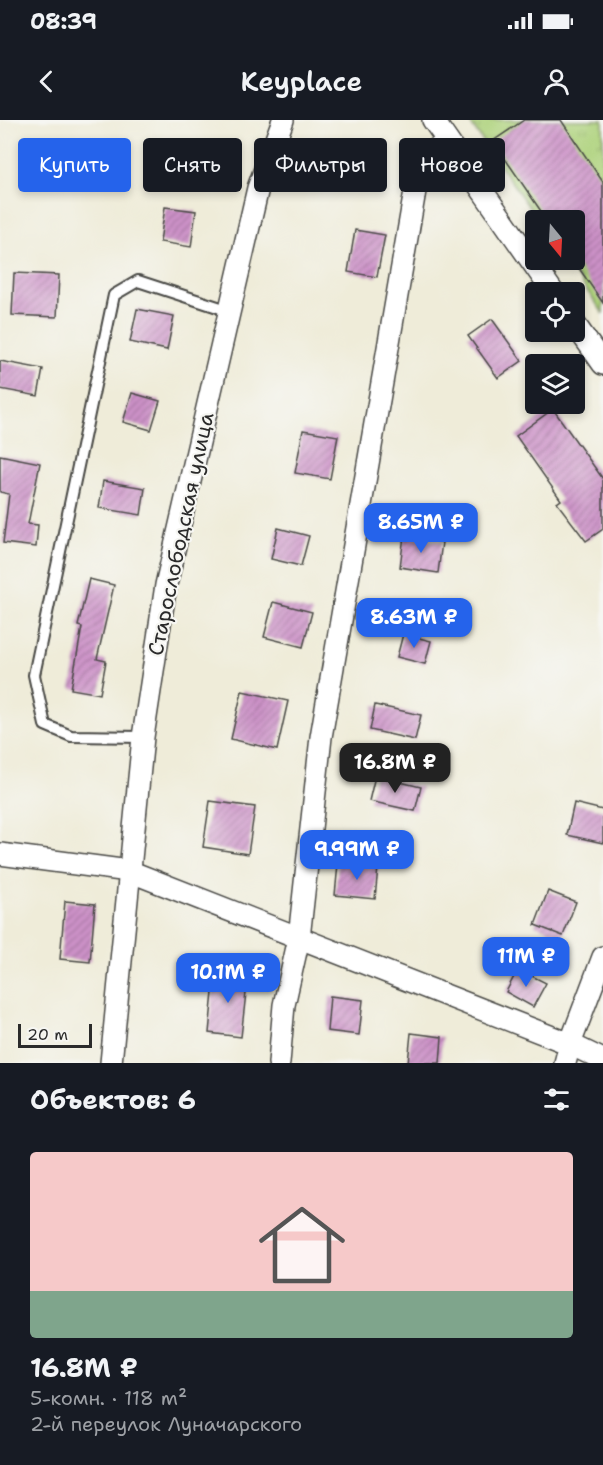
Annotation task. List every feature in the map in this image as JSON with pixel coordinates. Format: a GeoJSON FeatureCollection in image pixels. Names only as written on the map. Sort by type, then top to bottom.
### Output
{"type":"FeatureCollection","features":[{"type":"Feature","properties":{"kind":"street","name":"Старослободская улица"},"geometry":{"type":"LineString","coordinates":[[111,1063],[143,737],[166,585],[258,188],[283,120]]}},
{"type":"Feature","properties":{"kind":"street"},"geometry":{"type":"LineString","coordinates":[[432,120],[445,138]]}},
{"type":"Feature","properties":{"kind":"street"},"geometry":{"type":"LineString","coordinates":[[279,1063],[284,1005],[299,938],[321,737],[415,192]]}},
{"type":"Feature","properties":{"kind":"street"},"geometry":{"type":"LineString","coordinates":[[483,192],[546,282]]}},
{"type":"Feature","properties":{"kind":"street"},"geometry":{"type":"LineString","coordinates":[[585,339],[603,364]]}},
{"type":"Feature","properties":{"kind":"street"},"geometry":{"type":"LineString","coordinates":[[0,854],[129,871],[299,938],[567,1053],[603,1060]]}},
{"type":"Feature","properties":{"kind":"street"},"geometry":{"type":"LineString","coordinates":[[567,1053],[603,957]]}},
{"type":"Feature","properties":{"kind":"lane"},"geometry":{"type":"LineString","coordinates":[[143,737],[71,736],[45,725],[34,675],[114,295],[138,281],[230,311]]}},
{"type":"Feature","properties":{"kind":"green space"},"geometry":{"type":"Polygon","coordinates":[[[468,120],[603,120],[603,313],[585,288],[585,282],[581,282],[572,270],[585,270],[585,210],[531,210],[505,173],[505,138],[481,138],[468,120]]]}},
{"type":"Feature","properties":{"kind":"building"},"geometry":{"type":"Polygon","coordinates":[[[524,120],[561,120],[603,182],[603,303],[580,270],[585,270],[585,210],[540,210],[505,159],[505,138],[497,138],[524,120]]]}},
{"type":"Feature","properties":{"kind":"building"},"geometry":{"type":"Polygon","coordinates":[[[165,207],[196,211],[191,247],[160,242],[165,207]]]}},
{"type":"Feature","properties":{"kind":"building"},"geometry":{"type":"Polygon","coordinates":[[[355,230],[385,235],[377,277],[348,272],[355,230]]]}},
{"type":"Feature","properties":{"kind":"building"},"geometry":{"type":"Polygon","coordinates":[[[14,273],[59,275],[57,317],[12,315],[14,273]]]}},
{"type":"Feature","properties":{"kind":"building"},"geometry":{"type":"Polygon","coordinates":[[[137,309],[174,316],[167,350],[130,342],[137,309]]]}},
{"type":"Feature","properties":{"kind":"building"},"geometry":{"type":"Polygon","coordinates":[[[492,319],[522,361],[498,378],[468,336],[492,319]]]}},
{"type":"Feature","properties":{"kind":"building"},"geometry":{"type":"Polygon","coordinates":[[[0,361],[43,369],[38,396],[0,389],[0,361]]]}},
{"type":"Feature","properties":{"kind":"building"},"geometry":{"type":"Polygon","coordinates":[[[132,393],[160,401],[151,430],[123,422],[132,393]]]}},
{"type":"Feature","properties":{"kind":"building"},"geometry":{"type":"Polygon","coordinates":[[[546,414],[557,414],[603,479],[603,529],[586,541],[557,503],[561,500],[516,436],[546,414]]]}},
{"type":"Feature","properties":{"kind":"building"},"geometry":{"type":"Polygon","coordinates":[[[303,430],[338,436],[330,479],[295,473],[303,430]]]}},
{"type":"Feature","properties":{"kind":"building"},"geometry":{"type":"Polygon","coordinates":[[[0,455],[40,463],[28,524],[38,525],[36,547],[3,543],[9,494],[0,492],[0,455]]]}},
{"type":"Feature","properties":{"kind":"building"},"geometry":{"type":"Polygon","coordinates":[[[103,481],[145,488],[141,515],[99,508],[103,481]]]}},
{"type":"Feature","properties":{"kind":"building"},"geometry":{"type":"Polygon","coordinates":[[[278,528],[309,536],[301,566],[271,559],[278,528]]]}},
{"type":"Feature","properties":{"kind":"building"},"geometry":{"type":"Polygon","coordinates":[[[404,536],[442,542],[438,573],[400,567],[404,536]]]}},
{"type":"Feature","properties":{"kind":"building"},"geometry":{"type":"Polygon","coordinates":[[[89,579],[114,585],[97,659],[106,661],[100,694],[71,689],[82,627],[78,626],[89,579]]]}},
{"type":"Feature","properties":{"kind":"building"},"geometry":{"type":"Polygon","coordinates":[[[273,602],[312,612],[303,647],[264,637],[273,602]]]}},
{"type":"Feature","properties":{"kind":"building"},"geometry":{"type":"Polygon","coordinates":[[[403,634],[431,641],[425,664],[397,657],[403,634]]]}},
{"type":"Feature","properties":{"kind":"building"},"geometry":{"type":"Polygon","coordinates":[[[242,691],[288,701],[277,750],[231,739],[242,691]]]}},
{"type":"Feature","properties":{"kind":"building"},"geometry":{"type":"Polygon","coordinates":[[[375,705],[421,715],[415,740],[370,730],[375,705]]]}},
{"type":"Feature","properties":{"kind":"building"},"geometry":{"type":"Polygon","coordinates":[[[375,776],[421,787],[415,811],[369,801],[375,776]]]}},
{"type":"Feature","properties":{"kind":"building"},"geometry":{"type":"Polygon","coordinates":[[[210,801],[255,807],[248,854],[203,847],[210,801]]]}},
{"type":"Feature","properties":{"kind":"building"},"geometry":{"type":"Polygon","coordinates":[[[574,803],[603,810],[603,843],[567,835],[574,803]]]}},
{"type":"Feature","properties":{"kind":"building"},"geometry":{"type":"Polygon","coordinates":[[[338,864],[378,867],[375,899],[335,895],[338,864]]]}},
{"type":"Feature","properties":{"kind":"building"},"geometry":{"type":"Polygon","coordinates":[[[548,891],[576,902],[563,936],[535,925],[548,891]]]}},
{"type":"Feature","properties":{"kind":"building"},"geometry":{"type":"Polygon","coordinates":[[[65,901],[95,904],[90,962],[60,959],[65,901]]]}},
{"type":"Feature","properties":{"kind":"building"},"geometry":{"type":"Polygon","coordinates":[[[518,969],[546,983],[533,1007],[506,992],[518,969]]]}},
{"type":"Feature","properties":{"kind":"building"},"geometry":{"type":"Polygon","coordinates":[[[215,972],[248,975],[241,1037],[209,1033],[215,972]]]}},
{"type":"Feature","properties":{"kind":"building"},"geometry":{"type":"Polygon","coordinates":[[[330,996],[363,1000],[359,1035],[327,1031],[330,996]]]}},
{"type":"Feature","properties":{"kind":"building"},"geometry":{"type":"Polygon","coordinates":[[[411,1033],[442,1037],[440,1063],[408,1063],[411,1033]]]}}]}
